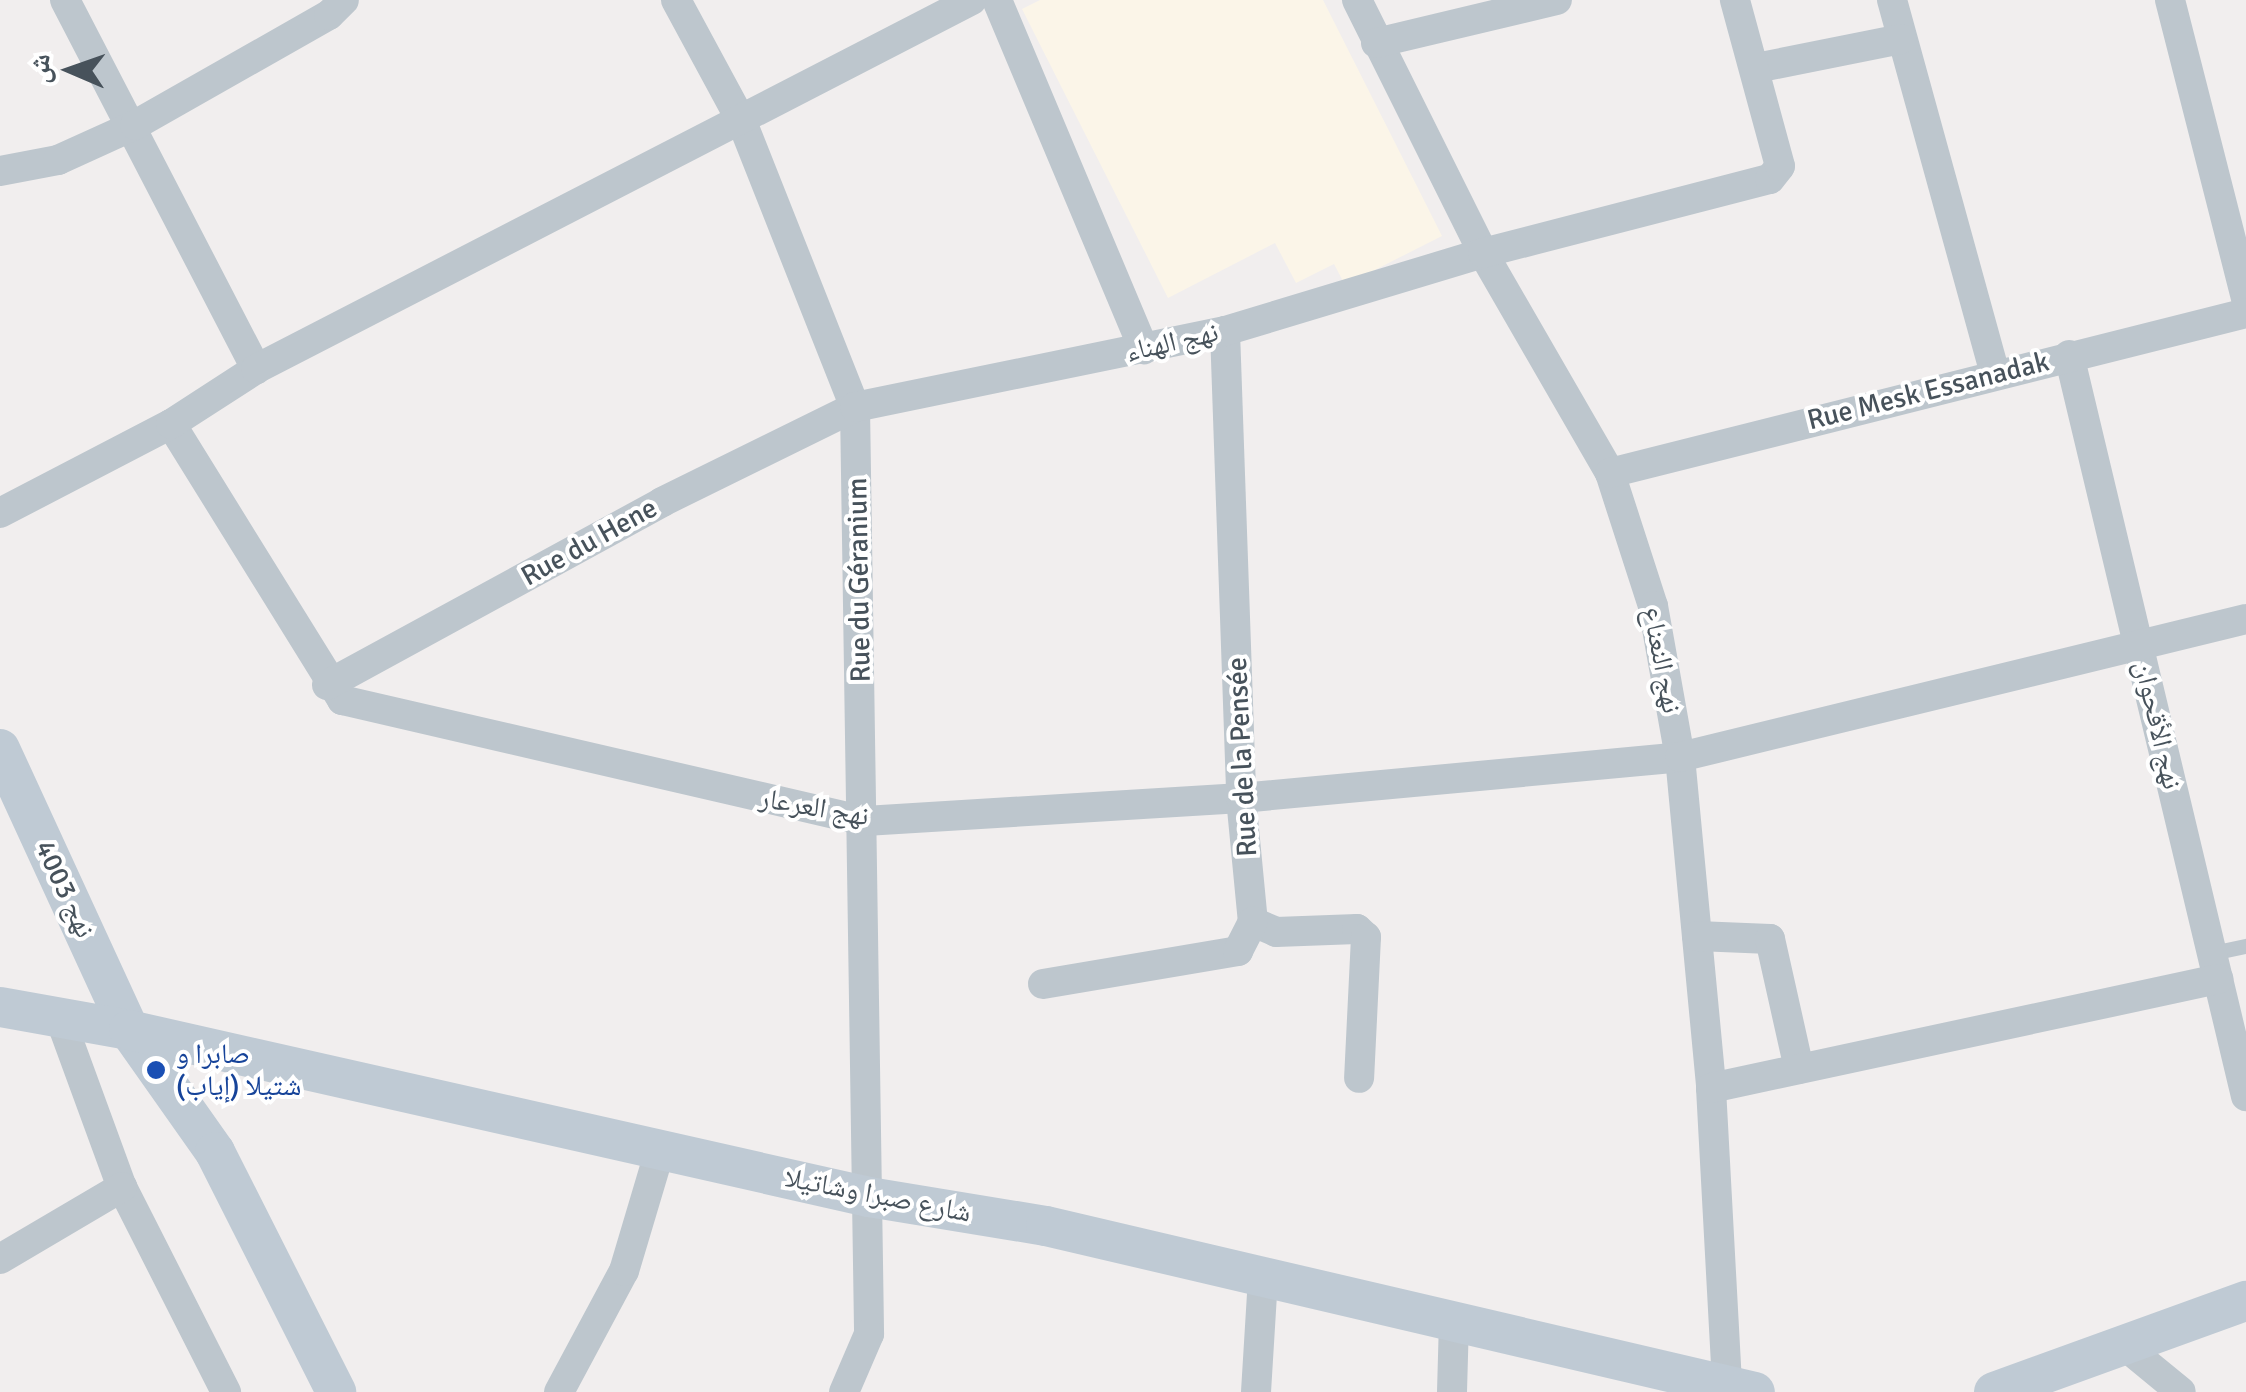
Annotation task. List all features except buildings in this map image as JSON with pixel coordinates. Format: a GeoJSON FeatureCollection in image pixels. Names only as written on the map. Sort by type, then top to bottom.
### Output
{"type":"FeatureCollection","features":[{"type":"Feature","properties":{"kind":"main road","name":"نهج 4003"},"geometry":{"type":"LineString","coordinates":[[0,749],[129,1030],[215,1152],[336,1392]]}},
{"type":"Feature","properties":{"kind":"main road","name":"شارع صبرا وشاتيلا"},"geometry":{"type":"LineString","coordinates":[[0,1007],[129,1030],[662,1147],[869,1198],[1046,1226],[1741,1390]]}},
{"type":"Feature","properties":{"kind":"main road"},"geometry":{"type":"LineString","coordinates":[[1994,1392],[2246,1301]]}},
{"type":"Feature","properties":{"kind":"street"},"geometry":{"type":"LineString","coordinates":[[65,0],[135,125],[256,370]]}},
{"type":"Feature","properties":{"kind":"street"},"geometry":{"type":"LineString","coordinates":[[0,172],[58,160],[135,125],[329,15],[344,0]]}},
{"type":"Feature","properties":{"kind":"street","name":"Rue du Géranium"},"geometry":{"type":"LineString","coordinates":[[676,0],[742,122],[855,407],[865,821],[869,1334],[844,1392]]}},
{"type":"Feature","properties":{"kind":"street"},"geometry":{"type":"LineString","coordinates":[[0,514],[170,424],[256,370],[972,0]]}},
{"type":"Feature","properties":{"kind":"street"},"geometry":{"type":"LineString","coordinates":[[997,0],[1144,349]]}},
{"type":"Feature","properties":{"kind":"street","name":"نهج النعناع"},"geometry":{"type":"LineString","coordinates":[[1357,0],[1483,253],[1610,472],[1653,606],[1680,757],[1741,1390]]}},
{"type":"Feature","properties":{"kind":"street"},"geometry":{"type":"LineString","coordinates":[[1376,43],[1558,0]]}},
{"type":"Feature","properties":{"kind":"street"},"geometry":{"type":"LineString","coordinates":[[1735,0],[1756,68],[1901,39]]}},
{"type":"Feature","properties":{"kind":"street"},"geometry":{"type":"LineString","coordinates":[[1892,0],[1995,374]]}},
{"type":"Feature","properties":{"kind":"street"},"geometry":{"type":"LineString","coordinates":[[2170,0],[2246,300]]}},
{"type":"Feature","properties":{"kind":"street","name":"نهج الهناء"},"geometry":{"type":"LineString","coordinates":[[855,407],[1225,330],[1483,253],[1770,179],[1780,166],[1756,68]]}},
{"type":"Feature","properties":{"kind":"street","name":"Rue Mesk Essanadak"},"geometry":{"type":"LineString","coordinates":[[1610,472],[2246,313]]}},
{"type":"Feature","properties":{"kind":"street","name":"Rue de la Pensée"},"geometry":{"type":"LineString","coordinates":[[1225,330],[1241,798],[1253,922]]}},
{"type":"Feature","properties":{"kind":"street","name":"نهج الأقحوان"},"geometry":{"type":"LineString","coordinates":[[2069,355],[2246,1096]]}},
{"type":"Feature","properties":{"kind":"street","name":"Rue du Hene"},"geometry":{"type":"LineString","coordinates":[[327,686],[662,502],[855,407]]}},
{"type":"Feature","properties":{"kind":"street"},"geometry":{"type":"LineString","coordinates":[[170,424],[327,686]]}},
{"type":"Feature","properties":{"kind":"street","name":"نهج العرعار"},"geometry":{"type":"LineString","coordinates":[[327,686],[352,703],[865,821],[1241,798],[1680,757],[2246,620]]}},
{"type":"Feature","properties":{"kind":"street"},"geometry":{"type":"LineString","coordinates":[[1042,984],[1238,951],[1253,922],[1276,932],[1357,930],[1366,938],[1370,950],[1359,1078]]}},
{"type":"Feature","properties":{"kind":"street"},"geometry":{"type":"LineString","coordinates":[[1697,936],[1770,939],[1799,1069]]}},
{"type":"Feature","properties":{"kind":"street"},"geometry":{"type":"LineString","coordinates":[[1711,1088],[2215,966]]}},
{"type":"Feature","properties":{"kind":"street"},"geometry":{"type":"LineString","coordinates":[[60,1018],[122,1187],[226,1392]]}},
{"type":"Feature","properties":{"kind":"street"},"geometry":{"type":"LineString","coordinates":[[561,1390],[624,1271],[662,1147]]}},
{"type":"Feature","properties":{"kind":"street"},"geometry":{"type":"LineString","coordinates":[[0,1258],[122,1187]]}},
{"type":"Feature","properties":{"kind":"street"},"geometry":{"type":"LineString","coordinates":[[1256,1392],[1263,1277]]}},
{"type":"Feature","properties":{"kind":"street"},"geometry":{"type":"LineString","coordinates":[[1452,1392],[1454,1321]]}},
{"type":"Feature","properties":{"kind":"street"},"geometry":{"type":"LineString","coordinates":[[2125,1346],[2181,1392]]}},
{"type":"Feature","properties":{"kind":"lane"},"geometry":{"type":"LineString","coordinates":[[2215,966],[2246,946]]}},
{"type":"Feature","properties":{"kind":"shaded area"},"geometry":{"type":"Polygon","coordinates":[[[1040,0],[1323,0],[1442,236],[1345,285],[1334,264],[1296,283],[1275,243],[1168,298],[1022,9],[1040,0]]]}},
{"type":"Feature","properties":{"kind":"place","name":"صابرا و شتيلا (إياب)"},"geometry":{"type":"Point","coordinates":[156,1070]}}]}
